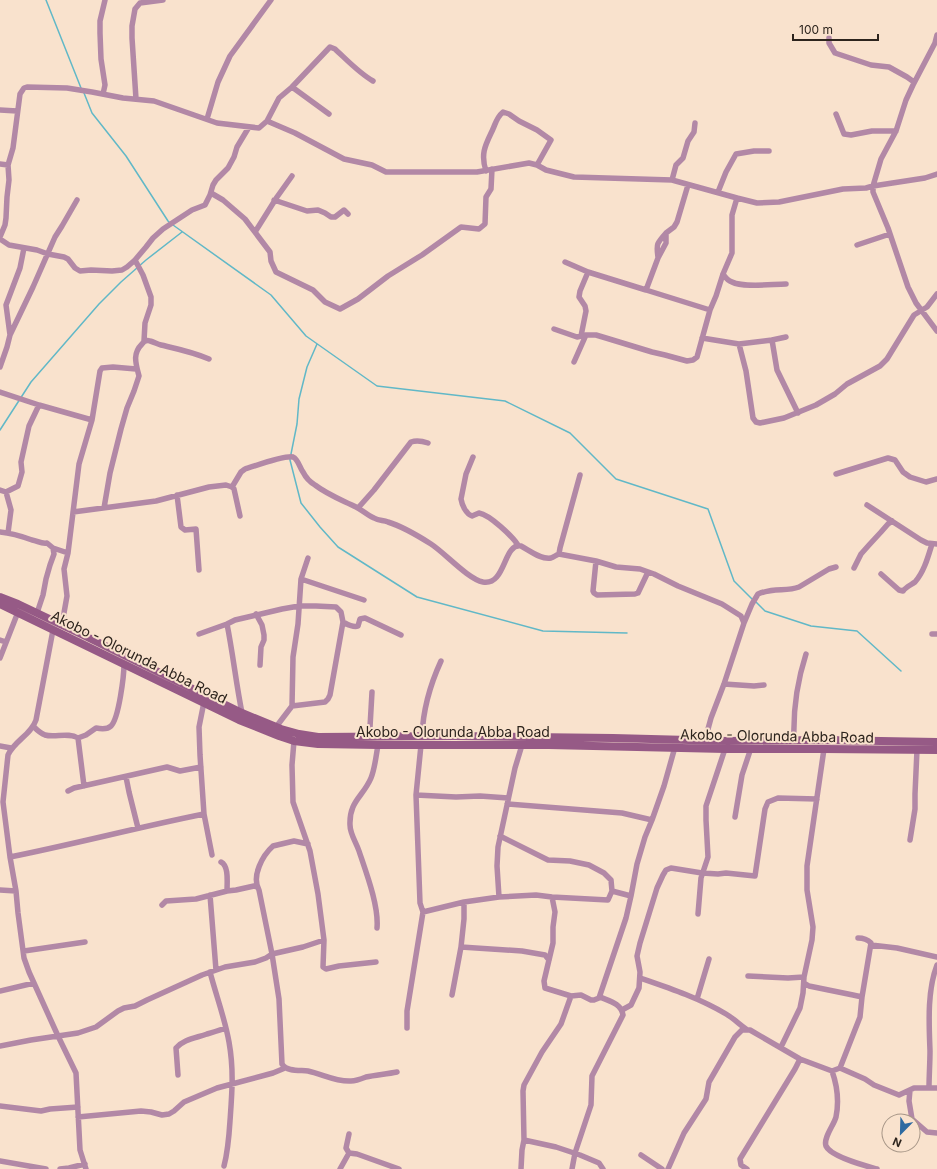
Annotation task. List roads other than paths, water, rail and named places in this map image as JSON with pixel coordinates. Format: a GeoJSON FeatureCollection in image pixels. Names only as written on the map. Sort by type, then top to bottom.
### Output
{"type":"FeatureCollection","features":[{"type":"Feature","properties":{"kind":"main road","name":"Akobo - Olorunda Abba Road"},"geometry":{"type":"LineString","coordinates":[[0,597],[62,624],[242,713],[276,727],[299,734],[318,737],[371,736],[421,741],[522,745],[725,749],[937,750]]}},
{"type":"Feature","properties":{"kind":"main road","name":"Akobo - Olorunda Abba Road"},"geometry":{"type":"LineString","coordinates":[[0,604],[239,720],[294,741],[318,744],[356,745],[378,745],[421,741],[613,738],[937,742]]}},
{"type":"Feature","properties":{"kind":"main road"},"geometry":{"type":"LineString","coordinates":[[356,736],[356,745]]}},
{"type":"Feature","properties":{"kind":"main road"},"geometry":{"type":"LineString","coordinates":[[864,740],[864,750]]}},
{"type":"Feature","properties":{"kind":"street"},"geometry":{"type":"LineString","coordinates":[[103,94],[105,84],[101,59],[100,21],[105,0]]}},
{"type":"Feature","properties":{"kind":"street"},"geometry":{"type":"LineString","coordinates":[[136,99],[132,38],[132,26],[135,9],[140,3],[163,0]]}},
{"type":"Feature","properties":{"kind":"street"},"geometry":{"type":"LineString","coordinates":[[207,119],[218,82],[230,56],[271,0]]}},
{"type":"Feature","properties":{"kind":"street"},"geometry":{"type":"LineString","coordinates":[[937,35],[935,43],[906,100],[896,131],[881,159],[873,186],[873,192],[899,258],[908,287],[921,311],[937,331]]}},
{"type":"Feature","properties":{"kind":"street"},"geometry":{"type":"LineString","coordinates":[[829,38],[829,43],[835,53],[846,58],[871,65],[889,67],[914,82]]}},
{"type":"Feature","properties":{"kind":"street"},"geometry":{"type":"LineString","coordinates":[[249,127],[237,147],[228,168],[213,185],[205,205],[192,210],[163,229],[153,238],[135,260],[128,267],[122,270],[80,271],[68,259],[37,250],[9,245],[0,238],[6,218],[9,180],[8,165],[13,148],[21,91],[24,88],[67,88],[123,98],[154,101],[217,122],[259,128],[267,121],[279,98],[292,87],[330,47],[335,49],[358,70],[364,73],[366,77],[373,81]]}},
{"type":"Feature","properties":{"kind":"street"},"geometry":{"type":"LineString","coordinates":[[292,87],[329,114]]}},
{"type":"Feature","properties":{"kind":"street"},"geometry":{"type":"LineString","coordinates":[[0,110],[17,111]]}},
{"type":"Feature","properties":{"kind":"street"},"geometry":{"type":"LineString","coordinates":[[211,193],[223,200],[245,219],[270,252],[271,261],[276,272],[313,290],[325,302],[340,309],[358,299],[388,276],[422,255],[461,227],[479,229],[485,224],[486,197],[491,189],[489,170],[483,162],[485,145],[498,116],[503,112],[537,130],[551,140],[537,165]]}},
{"type":"Feature","properties":{"kind":"street"},"geometry":{"type":"LineString","coordinates":[[836,114],[844,134],[851,135],[872,131],[896,131]]}},
{"type":"Feature","properties":{"kind":"street"},"geometry":{"type":"LineString","coordinates":[[267,121],[295,133],[344,159],[372,165],[386,172],[468,172],[489,170],[529,162],[546,170],[574,177],[672,180],[757,203],[779,202],[843,190],[866,188],[925,178],[937,174]]}},
{"type":"Feature","properties":{"kind":"street"},"geometry":{"type":"LineString","coordinates":[[672,180],[676,165],[683,158],[688,141],[694,132],[695,123]]}},
{"type":"Feature","properties":{"kind":"street"},"geometry":{"type":"LineString","coordinates":[[718,192],[726,172],[736,154],[768,151]]}},
{"type":"Feature","properties":{"kind":"street"},"geometry":{"type":"LineString","coordinates":[[0,164],[8,165]]}},
{"type":"Feature","properties":{"kind":"street"},"geometry":{"type":"LineString","coordinates":[[255,232],[274,200],[292,176]]}},
{"type":"Feature","properties":{"kind":"street"},"geometry":{"type":"LineString","coordinates":[[646,290],[658,258],[666,243],[666,233],[674,227],[677,222],[688,184]]}},
{"type":"Feature","properties":{"kind":"street"},"geometry":{"type":"LineString","coordinates":[[554,329],[578,337],[596,335],[652,352],[687,361],[693,360],[697,357],[710,310],[732,253],[732,215],[737,198]]}},
{"type":"Feature","properties":{"kind":"street"},"geometry":{"type":"LineString","coordinates":[[0,367],[10,335],[34,287],[55,237],[77,200]]}},
{"type":"Feature","properties":{"kind":"street"},"geometry":{"type":"LineString","coordinates":[[274,200],[307,211],[318,210],[332,217],[344,210],[348,214]]}},
{"type":"Feature","properties":{"kind":"street"},"geometry":{"type":"LineString","coordinates":[[856,246],[890,234]]}},
{"type":"Feature","properties":{"kind":"street"},"geometry":{"type":"LineString","coordinates":[[10,335],[6,305],[20,268],[24,248]]}},
{"type":"Feature","properties":{"kind":"street"},"geometry":{"type":"LineString","coordinates":[[104,508],[110,473],[121,429],[139,376],[136,369],[137,351],[144,341],[145,323],[151,305],[151,297],[143,275],[135,260]]}},
{"type":"Feature","properties":{"kind":"street"},"geometry":{"type":"LineString","coordinates":[[564,262],[588,272],[710,310]]}},
{"type":"Feature","properties":{"kind":"street"},"geometry":{"type":"LineString","coordinates":[[574,362],[584,336],[586,311],[580,297],[580,291],[588,272]]}},
{"type":"Feature","properties":{"kind":"street"},"geometry":{"type":"LineString","coordinates":[[723,274],[731,282],[737,284],[786,284]]}},
{"type":"Feature","properties":{"kind":"street"},"geometry":{"type":"LineString","coordinates":[[739,344],[746,371],[753,418],[756,422],[760,423],[784,418],[826,400],[847,384],[880,366],[887,359],[914,315],[921,311],[937,294]]}},
{"type":"Feature","properties":{"kind":"street"},"geometry":{"type":"LineString","coordinates":[[702,338],[739,344],[786,337]]}},
{"type":"Feature","properties":{"kind":"street"},"geometry":{"type":"LineString","coordinates":[[772,340],[777,370],[798,412]]}},
{"type":"Feature","properties":{"kind":"street"},"geometry":{"type":"LineString","coordinates":[[144,341],[178,348],[209,359]]}},
{"type":"Feature","properties":{"kind":"street"},"geometry":{"type":"LineString","coordinates":[[62,624],[68,596],[64,569],[68,553],[79,464],[92,420],[100,371],[102,368],[114,367],[136,369]]}},
{"type":"Feature","properties":{"kind":"street"},"geometry":{"type":"LineString","coordinates":[[0,392],[92,420]]}},
{"type":"Feature","properties":{"kind":"street"},"geometry":{"type":"LineString","coordinates":[[8,533],[11,510],[3,491],[18,486],[22,472],[20,462],[29,426],[39,405]]}},
{"type":"Feature","properties":{"kind":"street"},"geometry":{"type":"LineString","coordinates":[[358,508],[412,442],[423,441],[428,443]]}},
{"type":"Feature","properties":{"kind":"street"},"geometry":{"type":"LineString","coordinates":[[473,456],[466,474],[461,499],[468,514],[472,516],[480,513],[485,515],[504,529],[518,545],[548,558],[553,558],[559,554],[596,561],[616,567],[640,569],[722,604],[741,616],[744,623]]}},
{"type":"Feature","properties":{"kind":"street"},"geometry":{"type":"LineString","coordinates":[[232,487],[241,472],[246,468],[290,457],[296,460],[307,479],[315,486],[374,518],[389,522],[422,539],[436,548],[461,569],[477,580],[484,582],[491,581],[498,577],[512,548],[518,545]]}},
{"type":"Feature","properties":{"kind":"street"},"geometry":{"type":"LineString","coordinates":[[836,474],[888,458],[895,460],[903,472],[910,477],[926,482],[937,480]]}},
{"type":"Feature","properties":{"kind":"street"},"geometry":{"type":"LineString","coordinates":[[559,554],[580,475]]}},
{"type":"Feature","properties":{"kind":"street"},"geometry":{"type":"LineString","coordinates":[[73,512],[156,501],[209,487],[226,485],[234,489],[240,516]]}},
{"type":"Feature","properties":{"kind":"street"},"geometry":{"type":"LineString","coordinates":[[177,495],[181,527],[185,530],[196,529],[199,570]]}},
{"type":"Feature","properties":{"kind":"street"},"geometry":{"type":"LineString","coordinates":[[867,505],[921,540],[934,544],[927,561],[915,582],[903,591],[899,590],[881,574]]}},
{"type":"Feature","properties":{"kind":"street"},"geometry":{"type":"LineString","coordinates":[[854,568],[868,544],[892,521]]}},
{"type":"Feature","properties":{"kind":"street"},"geometry":{"type":"LineString","coordinates":[[0,532],[34,540],[42,544],[47,543],[52,548],[54,554],[37,613]]}},
{"type":"Feature","properties":{"kind":"street"},"geometry":{"type":"LineString","coordinates":[[52,548],[68,553]]}},
{"type":"Feature","properties":{"kind":"street"},"geometry":{"type":"LineString","coordinates":[[276,727],[292,706],[293,657],[298,624],[301,579],[308,558]]}},
{"type":"Feature","properties":{"kind":"street"},"geometry":{"type":"LineString","coordinates":[[596,561],[593,591],[597,595],[638,593],[648,572]]}},
{"type":"Feature","properties":{"kind":"street"},"geometry":{"type":"LineString","coordinates":[[705,740],[744,623],[758,594],[775,589],[794,590],[800,588],[830,569],[836,567]]}},
{"type":"Feature","properties":{"kind":"street"},"geometry":{"type":"LineString","coordinates":[[301,579],[364,600]]}},
{"type":"Feature","properties":{"kind":"street"},"geometry":{"type":"LineString","coordinates":[[199,634],[235,620],[256,614],[299,606],[336,607],[341,612],[343,622],[334,676],[328,699],[325,702],[292,706]]}},
{"type":"Feature","properties":{"kind":"street"},"geometry":{"type":"LineString","coordinates":[[0,658],[18,612]]}},
{"type":"Feature","properties":{"kind":"street"},"geometry":{"type":"LineString","coordinates":[[256,614],[262,625],[264,635],[264,640],[261,647],[260,665]]}},
{"type":"Feature","properties":{"kind":"street"},"geometry":{"type":"LineString","coordinates":[[343,622],[355,627],[359,624],[360,619],[365,618],[401,635]]}},
{"type":"Feature","properties":{"kind":"street"},"geometry":{"type":"LineString","coordinates":[[227,624],[242,713]]}},
{"type":"Feature","properties":{"kind":"street"},"geometry":{"type":"LineString","coordinates":[[53,630],[34,727],[11,748],[8,755],[3,802],[24,958],[58,1036],[76,1072],[80,1150],[85,1166],[60,1169]]}},
{"type":"Feature","properties":{"kind":"street"},"geometry":{"type":"LineString","coordinates":[[0,640],[6,642]]}},
{"type":"Feature","properties":{"kind":"street"},"geometry":{"type":"LineString","coordinates":[[794,740],[793,722],[800,674],[806,654]]}},
{"type":"Feature","properties":{"kind":"street"},"geometry":{"type":"LineString","coordinates":[[407,1028],[407,1011],[423,912],[420,903],[416,795],[421,741],[425,706],[430,686],[441,661]]}},
{"type":"Feature","properties":{"kind":"street"},"geometry":{"type":"LineString","coordinates":[[34,727],[46,735],[68,735],[78,738],[86,736],[96,728],[106,729],[110,727],[114,723],[120,699],[124,664]]}},
{"type":"Feature","properties":{"kind":"street"},"geometry":{"type":"LineString","coordinates":[[724,684],[754,686],[764,685]]}},
{"type":"Feature","properties":{"kind":"street"},"geometry":{"type":"LineString","coordinates":[[371,736],[370,727],[372,692]]}},
{"type":"Feature","properties":{"kind":"street"},"geometry":{"type":"LineString","coordinates":[[204,702],[199,727],[201,767],[204,814],[212,856]]}},
{"type":"Feature","properties":{"kind":"street"},"geometry":{"type":"LineString","coordinates":[[78,738],[84,786]]}},
{"type":"Feature","properties":{"kind":"street"},"geometry":{"type":"LineString","coordinates":[[294,741],[292,765],[293,802],[308,844],[318,894],[324,940],[323,967],[326,969],[376,962]]}},
{"type":"Feature","properties":{"kind":"street"},"geometry":{"type":"LineString","coordinates":[[377,928],[378,919],[370,882],[351,833],[350,824],[353,805],[370,781],[373,773],[378,745]]}},
{"type":"Feature","properties":{"kind":"street"},"geometry":{"type":"LineString","coordinates":[[499,897],[497,866],[498,847],[515,768],[522,745]]}},
{"type":"Feature","properties":{"kind":"street"},"geometry":{"type":"LineString","coordinates":[[0,746],[11,748]]}},
{"type":"Feature","properties":{"kind":"street"},"geometry":{"type":"LineString","coordinates":[[552,898],[555,912],[553,943],[551,951],[547,957],[544,981],[545,988],[571,996],[581,996],[594,1000],[597,999],[600,997],[626,918],[637,864],[645,837],[664,786],[675,747]]}},
{"type":"Feature","properties":{"kind":"street"},"geometry":{"type":"LineString","coordinates":[[735,817],[742,775],[751,748]]}},
{"type":"Feature","properties":{"kind":"street"},"geometry":{"type":"LineString","coordinates":[[698,914],[702,873],[708,857],[706,806],[725,749]]}},
{"type":"Feature","properties":{"kind":"street"},"geometry":{"type":"LineString","coordinates":[[781,1047],[800,1008],[813,927],[807,890],[807,866],[824,749]]}},
{"type":"Feature","properties":{"kind":"street"},"geometry":{"type":"LineString","coordinates":[[910,840],[915,809],[917,750]]}},
{"type":"Feature","properties":{"kind":"street"},"geometry":{"type":"LineString","coordinates":[[68,791],[74,788],[167,767],[180,771],[201,767]]}},
{"type":"Feature","properties":{"kind":"street"},"geometry":{"type":"LineString","coordinates":[[126,777],[138,828]]}},
{"type":"Feature","properties":{"kind":"street"},"geometry":{"type":"LineString","coordinates":[[416,795],[456,798],[480,796],[508,801],[622,813],[652,820]]}},
{"type":"Feature","properties":{"kind":"street"},"geometry":{"type":"LineString","coordinates":[[622,1010],[631,1005],[639,988],[640,972],[637,956],[657,888],[666,870],[670,868],[702,873],[726,873],[755,876],[765,809],[768,802],[778,798],[817,799]]}},
{"type":"Feature","properties":{"kind":"street"},"geometry":{"type":"LineString","coordinates":[[10,857],[204,814]]}},
{"type":"Feature","properties":{"kind":"street"},"geometry":{"type":"LineString","coordinates":[[423,912],[464,902],[499,897],[536,895],[552,898],[608,900],[612,891],[611,880],[604,873],[588,865],[570,861],[548,860],[500,836]]}},
{"type":"Feature","properties":{"kind":"street"},"geometry":{"type":"LineString","coordinates":[[285,1068],[282,1064],[279,998],[272,954],[259,890],[257,887],[258,870],[260,864],[273,846],[294,841],[308,844]]}},
{"type":"Feature","properties":{"kind":"street"},"geometry":{"type":"LineString","coordinates":[[220,862],[224,864],[226,868],[227,891]]}},
{"type":"Feature","properties":{"kind":"street"},"geometry":{"type":"LineString","coordinates":[[162,905],[166,901],[196,899],[227,891],[254,886],[257,887]]}},
{"type":"Feature","properties":{"kind":"street"},"geometry":{"type":"LineString","coordinates":[[0,890],[16,891]]}},
{"type":"Feature","properties":{"kind":"street"},"geometry":{"type":"LineString","coordinates":[[612,891],[631,896]]}},
{"type":"Feature","properties":{"kind":"street"},"geometry":{"type":"LineString","coordinates":[[210,895],[215,994],[226,1028],[233,1072],[228,1152],[224,1166]]}},
{"type":"Feature","properties":{"kind":"street"},"geometry":{"type":"LineString","coordinates":[[452,995],[462,947],[464,902]]}},
{"type":"Feature","properties":{"kind":"street"},"geometry":{"type":"LineString","coordinates":[[840,1068],[860,1017],[871,945],[869,941],[858,938]]}},
{"type":"Feature","properties":{"kind":"street"},"geometry":{"type":"LineString","coordinates":[[0,1046],[78,1033],[96,1027],[124,1008],[135,1006],[179,985],[225,966],[255,962],[272,954],[303,947],[324,940]]}},
{"type":"Feature","properties":{"kind":"street"},"geometry":{"type":"LineString","coordinates":[[24,951],[85,942]]}},
{"type":"Feature","properties":{"kind":"street"},"geometry":{"type":"LineString","coordinates":[[871,945],[897,948],[937,957]]}},
{"type":"Feature","properties":{"kind":"street"},"geometry":{"type":"LineString","coordinates":[[462,947],[522,951],[547,957]]}},
{"type":"Feature","properties":{"kind":"street"},"geometry":{"type":"LineString","coordinates":[[697,999],[709,959]]}},
{"type":"Feature","properties":{"kind":"street"},"geometry":{"type":"LineString","coordinates":[[929,1088],[929,1008],[934,972],[937,966]]}},
{"type":"Feature","properties":{"kind":"street"},"geometry":{"type":"LineString","coordinates":[[748,976],[804,980],[809,986],[862,997]]}},
{"type":"Feature","properties":{"kind":"street"},"geometry":{"type":"LineString","coordinates":[[640,978],[697,999],[727,1015],[746,1029],[781,1047],[800,1059],[832,1071],[840,1068],[865,1079],[874,1085],[899,1095],[914,1088],[937,1088]]}},
{"type":"Feature","properties":{"kind":"street"},"geometry":{"type":"LineString","coordinates":[[0,992],[34,983]]}},
{"type":"Feature","properties":{"kind":"street"},"geometry":{"type":"LineString","coordinates":[[522,1169],[522,1150],[524,1140],[524,1085],[542,1052],[561,1024],[571,996]]}},
{"type":"Feature","properties":{"kind":"street"},"geometry":{"type":"LineString","coordinates":[[572,1169],[575,1154],[591,1105],[592,1076],[623,1015],[618,1004],[600,997]]}},
{"type":"Feature","properties":{"kind":"street"},"geometry":{"type":"LineString","coordinates":[[178,1075],[176,1048],[179,1044],[190,1038],[226,1028]]}},
{"type":"Feature","properties":{"kind":"street"},"geometry":{"type":"LineString","coordinates":[[668,1169],[684,1133],[706,1099],[709,1082],[735,1037],[742,1030],[746,1029]]}},
{"type":"Feature","properties":{"kind":"street"},"geometry":{"type":"LineString","coordinates":[[747,1169],[741,1165],[740,1159],[800,1059]]}},
{"type":"Feature","properties":{"kind":"street"},"geometry":{"type":"LineString","coordinates":[[78,1117],[141,1111],[162,1115],[169,1114],[184,1102],[216,1088],[273,1074],[285,1068],[309,1071],[352,1082],[367,1077],[397,1072]]}},
{"type":"Feature","properties":{"kind":"street"},"geometry":{"type":"LineString","coordinates":[[832,1071],[835,1079],[837,1098],[836,1115],[835,1121],[826,1140],[826,1147],[832,1153],[876,1169]]}},
{"type":"Feature","properties":{"kind":"street"},"geometry":{"type":"LineString","coordinates":[[910,1090],[909,1101],[912,1119],[927,1132],[937,1133]]}},
{"type":"Feature","properties":{"kind":"street"},"geometry":{"type":"LineString","coordinates":[[0,1106],[40,1111],[78,1107]]}},
{"type":"Feature","properties":{"kind":"street"},"geometry":{"type":"LineString","coordinates":[[340,1169],[348,1153],[346,1148],[349,1134]]}},
{"type":"Feature","properties":{"kind":"street"},"geometry":{"type":"LineString","coordinates":[[524,1140],[542,1143],[575,1154],[599,1163],[602,1169]]}},
{"type":"Feature","properties":{"kind":"street"},"geometry":{"type":"LineString","coordinates":[[348,1153],[363,1156],[399,1169]]}},
{"type":"Feature","properties":{"kind":"street"},"geometry":{"type":"LineString","coordinates":[[641,1155],[662,1169]]}},
{"type":"Feature","properties":{"kind":"street"},"geometry":{"type":"LineString","coordinates":[[0,1161],[46,1169]]}},
{"type":"Feature","properties":{"kind":"waterway"},"geometry":{"type":"LineString","coordinates":[[46,0],[81,88]]}},
{"type":"Feature","properties":{"kind":"waterway"},"geometry":{"type":"LineString","coordinates":[[84,93],[92,113],[126,156],[170,223]]}},
{"type":"Feature","properties":{"kind":"waterway"},"geometry":{"type":"LineString","coordinates":[[173,225],[271,295],[306,336],[377,386],[505,401],[570,433],[616,479],[708,509],[734,581],[752,599]]}},
{"type":"Feature","properties":{"kind":"waterway"},"geometry":{"type":"LineString","coordinates":[[0,430],[31,382],[99,304],[146,260],[182,232]]}},
{"type":"Feature","properties":{"kind":"waterway"},"geometry":{"type":"LineString","coordinates":[[291,454],[297,424],[299,399],[307,367],[317,344]]}},
{"type":"Feature","properties":{"kind":"waterway"},"geometry":{"type":"LineString","coordinates":[[290,458],[301,503],[338,547],[417,597],[543,631],[627,633]]}},
{"type":"Feature","properties":{"kind":"waterway"},"geometry":{"type":"LineString","coordinates":[[755,601],[765,611],[811,626],[857,631],[901,671]]}}]}
